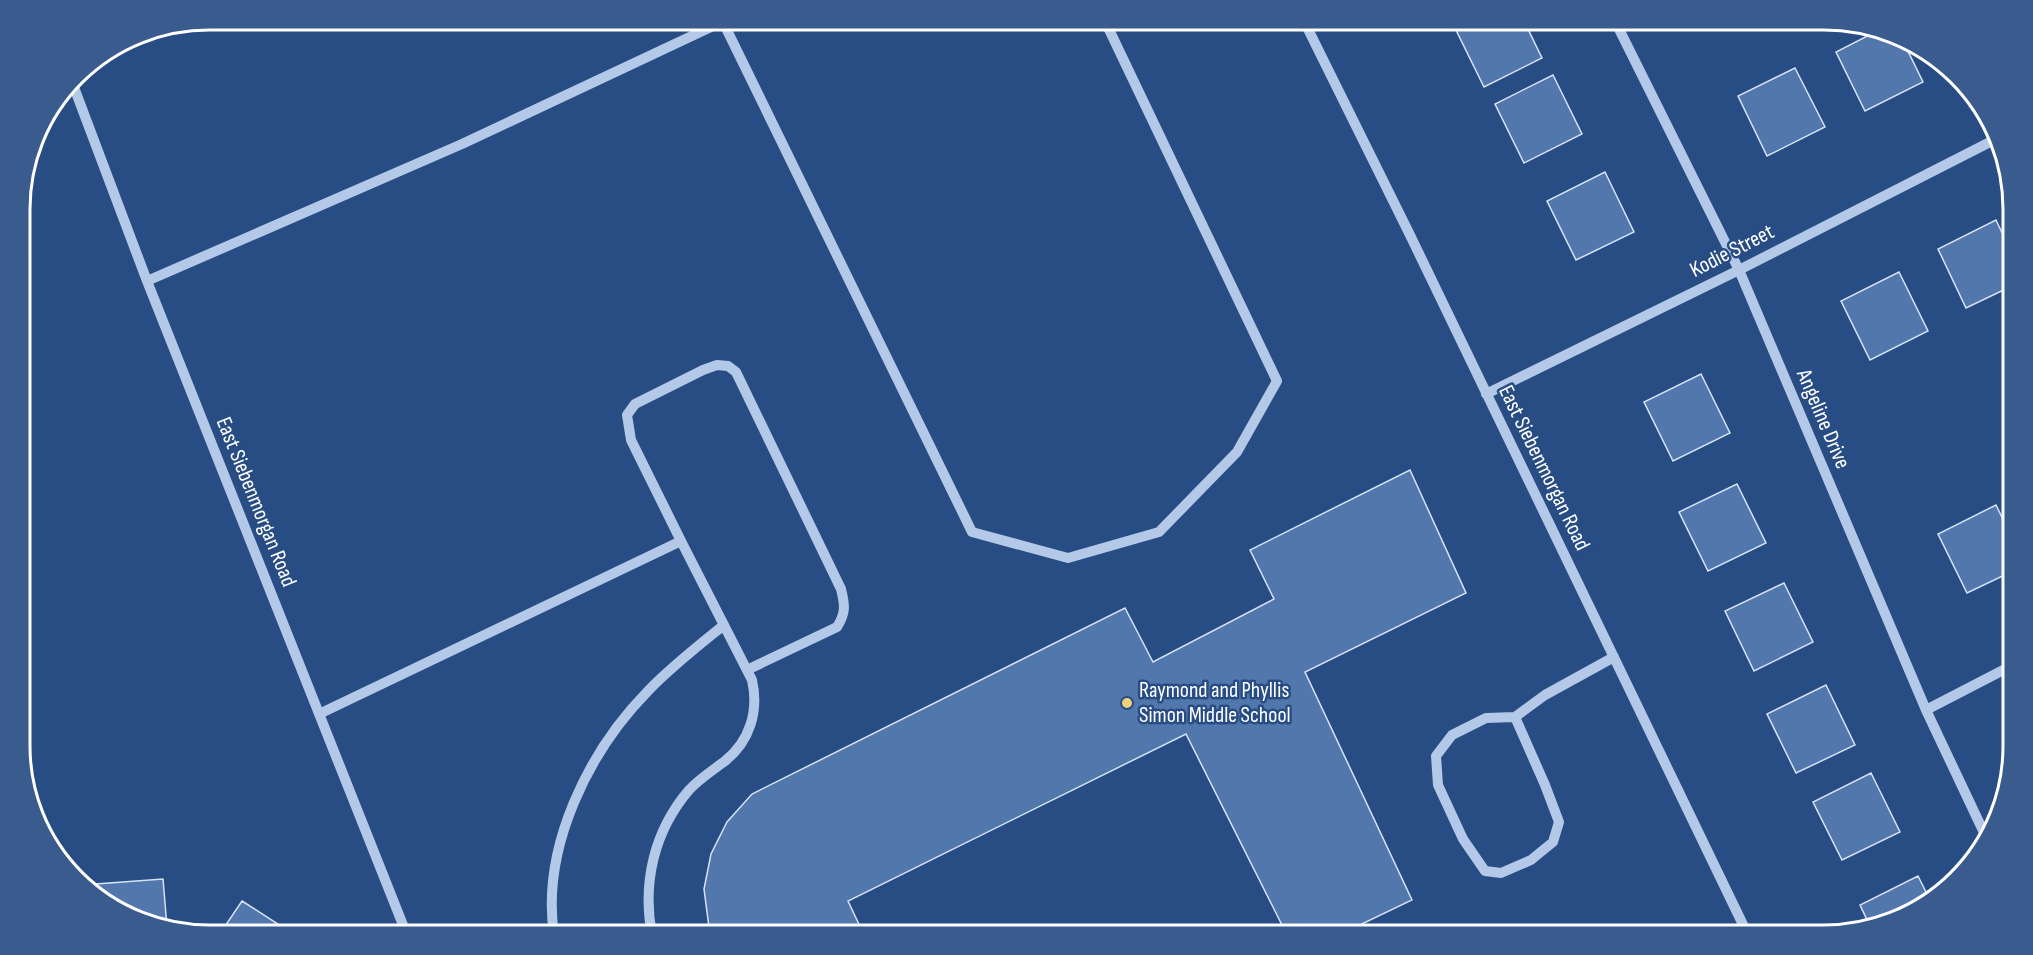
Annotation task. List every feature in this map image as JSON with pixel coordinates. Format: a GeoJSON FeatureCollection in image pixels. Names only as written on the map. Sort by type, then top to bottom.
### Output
{"type":"FeatureCollection","features":[{"type":"Feature","properties":{"kind":"street"},"geometry":{"type":"LineString","coordinates":[[147,281],[462,144],[706,30]]}},
{"type":"Feature","properties":{"kind":"street"},"geometry":{"type":"LineString","coordinates":[[729,30],[972,532],[1068,558],[1159,532],[1237,452],[1276,381],[1109,30]]}},
{"type":"Feature","properties":{"kind":"street","name":"East Siebenmorgan Road"},"geometry":{"type":"LineString","coordinates":[[1308,30],[1743,925]]}},
{"type":"Feature","properties":{"kind":"street","name":"Angeline Drive"},"geometry":{"type":"LineString","coordinates":[[1619,30],[1739,270],[1926,710],[1983,829]]}},
{"type":"Feature","properties":{"kind":"street","name":"East Siebenmorgan Road"},"geometry":{"type":"LineString","coordinates":[[75,90],[147,281],[403,925]]}},
{"type":"Feature","properties":{"kind":"street","name":"Kodie Street"},"geometry":{"type":"LineString","coordinates":[[1486,394],[1739,270],[1990,142]]}},
{"type":"Feature","properties":{"kind":"street"},"geometry":{"type":"LineString","coordinates":[[650,925],[648,892],[651,866],[667,824],[690,789],[738,748],[755,713],[756,695],[752,680],[631,440],[627,415],[635,404],[717,365],[728,366],[736,372],[841,590],[845,604],[844,616],[837,627],[747,670]]}},
{"type":"Feature","properties":{"kind":"street"},"geometry":{"type":"LineString","coordinates":[[319,714],[681,541]]}},
{"type":"Feature","properties":{"kind":"street"},"geometry":{"type":"LineString","coordinates":[[553,925],[554,876],[564,827],[587,773],[614,732],[646,692],[724,625]]}},
{"type":"Feature","properties":{"kind":"street"},"geometry":{"type":"LineString","coordinates":[[1515,717],[1559,822],[1553,842],[1531,860],[1501,873],[1485,870],[1463,839],[1438,785],[1436,756],[1452,735],[1486,718],[1515,717],[1545,695],[1614,657]]}},
{"type":"Feature","properties":{"kind":"street"},"geometry":{"type":"LineString","coordinates":[[1926,710],[2003,670]]}},
{"type":"Feature","properties":{"kind":"building"},"geometry":{"type":"Polygon","coordinates":[[[1456,30],[1528,30],[1542,58],[1484,87],[1456,30]]]}},
{"type":"Feature","properties":{"kind":"building"},"geometry":{"type":"Polygon","coordinates":[[[1868,35],[1882,39],[1908,51],[1923,82],[1865,111],[1836,52],[1868,35]]]}},
{"type":"Feature","properties":{"kind":"building"},"geometry":{"type":"Polygon","coordinates":[[[1795,68],[1825,127],[1767,156],[1738,96],[1795,68]]]}},
{"type":"Feature","properties":{"kind":"building"},"geometry":{"type":"Polygon","coordinates":[[[1553,75],[1582,134],[1524,163],[1495,104],[1553,75]]]}},
{"type":"Feature","properties":{"kind":"building"},"geometry":{"type":"Polygon","coordinates":[[[1605,172],[1634,232],[1576,260],[1547,201],[1605,172]]]}},
{"type":"Feature","properties":{"kind":"building"},"geometry":{"type":"Polygon","coordinates":[[[1996,220],[2003,235],[2003,290],[1966,308],[1938,249],[1996,220]]]}},
{"type":"Feature","properties":{"kind":"building"},"geometry":{"type":"Polygon","coordinates":[[[1899,272],[1928,331],[1870,360],[1841,301],[1899,272]]]}},
{"type":"Feature","properties":{"kind":"building"},"geometry":{"type":"Polygon","coordinates":[[[1701,374],[1730,433],[1673,461],[1644,402],[1701,374]]]}},
{"type":"Feature","properties":{"kind":"building","name":"Raymond and Phyllis Simon Middle School"},"geometry":{"type":"Polygon","coordinates":[[[1410,470],[1466,593],[1305,672],[1412,900],[1360,925],[1282,925],[1186,734],[848,901],[859,925],[709,925],[704,889],[711,854],[727,822],[752,794],[1125,608],[1153,662],[1274,599],[1250,550],[1410,470]]]}},
{"type":"Feature","properties":{"kind":"building"},"geometry":{"type":"Polygon","coordinates":[[[1737,484],[1766,543],[1708,571],[1679,512],[1737,484]]]}},
{"type":"Feature","properties":{"kind":"building"},"geometry":{"type":"Polygon","coordinates":[[[1996,505],[2003,519],[2003,576],[1967,593],[1938,534],[1996,505]]]}},
{"type":"Feature","properties":{"kind":"building"},"geometry":{"type":"Polygon","coordinates":[[[1784,583],[1813,642],[1754,671],[1725,611],[1784,583]]]}},
{"type":"Feature","properties":{"kind":"building"},"geometry":{"type":"Polygon","coordinates":[[[1826,685],[1855,745],[1796,773],[1767,714],[1826,685]]]}},
{"type":"Feature","properties":{"kind":"building"},"geometry":{"type":"Polygon","coordinates":[[[1871,773],[1900,832],[1842,860],[1813,802],[1871,773]]]}},
{"type":"Feature","properties":{"kind":"building"},"geometry":{"type":"Polygon","coordinates":[[[1918,876],[1926,893],[1903,907],[1867,920],[1860,905],[1918,876]]]}},
{"type":"Feature","properties":{"kind":"building"},"geometry":{"type":"Polygon","coordinates":[[[163,879],[166,920],[151,916],[119,901],[96,884],[163,879]]]}},
{"type":"Feature","properties":{"kind":"building"},"geometry":{"type":"Polygon","coordinates":[[[242,901],[279,925],[226,925],[242,901]]]}},
{"type":"Feature","properties":{"kind":"place","name":"Raymond and Phyllis Simon Middle School"},"geometry":{"type":"Point","coordinates":[1127,703]}}]}
